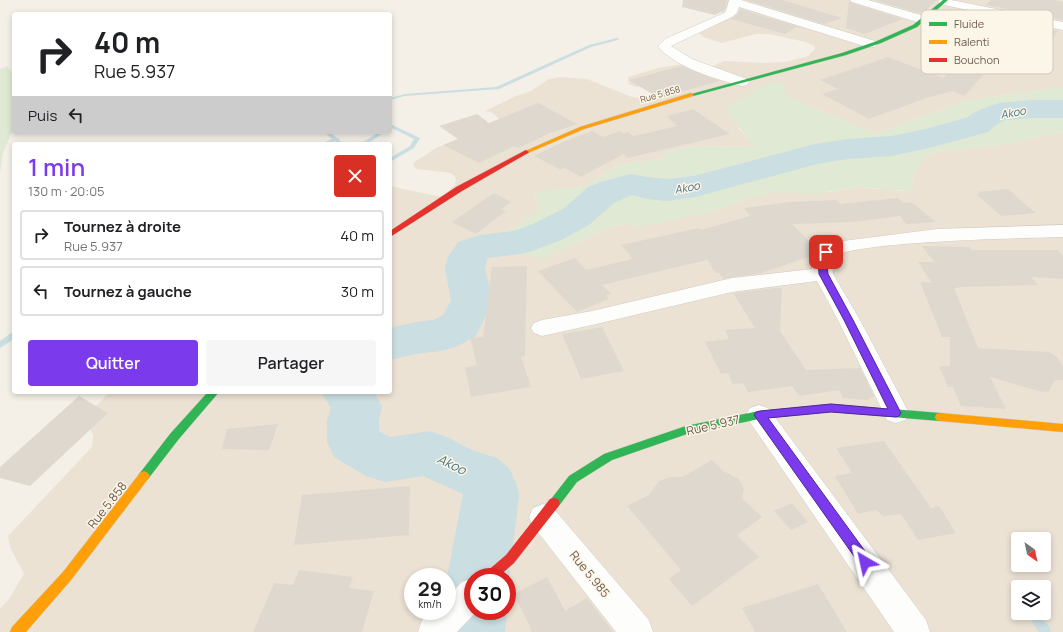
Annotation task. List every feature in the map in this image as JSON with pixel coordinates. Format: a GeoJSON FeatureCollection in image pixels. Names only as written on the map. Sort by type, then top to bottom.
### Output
{"type":"FeatureCollection","features":[{"type":"Feature","properties":{"kind":"street"},"geometry":{"type":"LineString","coordinates":[[856,0],[921,19]]}},
{"type":"Feature","properties":{"kind":"street"},"geometry":{"type":"LineString","coordinates":[[742,82],[693,64],[669,52],[664,46],[669,42],[728,15],[731,13],[735,1],[871,44]]}},
{"type":"Feature","properties":{"kind":"street"},"geometry":{"type":"LineString","coordinates":[[945,1],[987,10]]}},
{"type":"Feature","properties":{"kind":"street","name":"Rue 5.858"},"geometry":{"type":"LineString","coordinates":[[935,10],[945,1]]}},
{"type":"Feature","properties":{"kind":"street","name":"Rue 5.858"},"geometry":{"type":"LineString","coordinates":[[392,234],[426,210],[514,158],[582,128],[892,38],[921,22]]}},
{"type":"Feature","properties":{"kind":"street"},"geometry":{"type":"LineString","coordinates":[[1053,24],[1063,26]]}},
{"type":"Feature","properties":{"kind":"street"},"geometry":{"type":"LineString","coordinates":[[896,413],[824,274],[822,258],[826,252],[835,248],[937,235],[1063,231]]}},
{"type":"Feature","properties":{"kind":"street"},"geometry":{"type":"LineString","coordinates":[[542,328],[592,318],[732,285],[824,274]]}},
{"type":"Feature","properties":{"kind":"street","name":"Rue 5.858"},"geometry":{"type":"LineString","coordinates":[[17,632],[67,576],[174,437],[212,394]]}},
{"type":"Feature","properties":{"kind":"street","name":"Rue 5.937"},"geometry":{"type":"LineString","coordinates":[[500,568],[510,559],[573,479],[608,457],[686,430],[760,415],[831,408],[1063,428]]}},
{"type":"Feature","properties":{"kind":"street"},"geometry":{"type":"LineString","coordinates":[[760,415],[914,632]]}},
{"type":"Feature","properties":{"kind":"street","name":"Rue 5.985"},"geometry":{"type":"LineString","coordinates":[[543,517],[637,632]]}},
{"type":"Feature","properties":{"kind":"street"},"geometry":{"type":"LineString","coordinates":[[440,627],[464,602]]}},
{"type":"Feature","properties":{"kind":"shaded area"},"geometry":{"type":"Polygon","coordinates":[[[694,0],[1063,0],[1063,87],[964,101],[876,134],[807,105],[738,128],[756,147],[693,146],[667,152],[661,159],[618,165],[584,187],[534,192],[539,210],[545,258],[609,227],[626,224],[637,226],[711,212],[751,197],[774,192],[830,192],[859,187],[876,189],[883,188],[900,191],[912,190],[913,175],[927,154],[1018,142],[1063,132],[1063,632],[0,632],[0,609],[9,599],[24,574],[10,547],[8,536],[92,447],[93,435],[86,420],[88,415],[107,394],[392,394],[392,186],[436,196],[443,196],[455,185],[456,178],[451,173],[417,169],[414,167],[413,163],[436,148],[496,124],[500,120],[493,113],[485,111],[516,96],[531,91],[549,79],[560,77],[587,79],[632,97],[653,100],[692,88],[651,85],[636,87],[629,84],[628,77],[658,68],[682,64],[708,68],[724,61],[764,63],[786,62],[808,56],[815,49],[814,46],[806,42],[768,34],[756,34],[722,43],[703,37],[699,33],[704,31],[706,26],[725,17],[723,13],[694,0]]]}},
{"type":"Feature","properties":{"kind":"green space"},"geometry":{"type":"Polygon","coordinates":[[[7,66],[12,72],[12,133],[3,153],[0,173],[0,69],[7,66]]]}},
{"type":"Feature","properties":{"kind":"green space"},"geometry":{"type":"Polygon","coordinates":[[[770,82],[783,83],[786,94],[807,105],[876,134],[964,101],[1063,87],[1063,132],[1018,142],[927,154],[913,175],[912,190],[908,191],[859,187],[814,194],[774,192],[751,197],[711,212],[694,216],[648,225],[637,226],[626,224],[609,227],[545,258],[486,248],[539,210],[534,191],[584,187],[618,165],[661,159],[667,152],[694,146],[755,147],[724,109],[770,82]]]}},
{"type":"Feature","properties":{"kind":"building"},"geometry":{"type":"Polygon","coordinates":[[[683,0],[727,0],[725,10],[715,15],[682,7],[683,0]]]}},
{"type":"Feature","properties":{"kind":"building"},"geometry":{"type":"Polygon","coordinates":[[[746,0],[782,0],[842,18],[824,24],[746,0]]]}},
{"type":"Feature","properties":{"kind":"building"},"geometry":{"type":"Polygon","coordinates":[[[874,0],[937,0],[926,10],[921,10],[919,13],[874,0]]]}},
{"type":"Feature","properties":{"kind":"building"},"geometry":{"type":"Polygon","coordinates":[[[991,0],[1054,0],[1063,2],[1063,20],[1053,18],[1053,10],[1012,10],[986,5],[991,0]]]}},
{"type":"Feature","properties":{"kind":"building"},"geometry":{"type":"Polygon","coordinates":[[[849,1],[902,19],[865,34],[846,28],[849,1]]]}},
{"type":"Feature","properties":{"kind":"building"},"geometry":{"type":"Polygon","coordinates":[[[740,9],[806,29],[796,27],[785,34],[731,19],[738,14],[740,9]]]}},
{"type":"Feature","properties":{"kind":"building"},"geometry":{"type":"Polygon","coordinates":[[[1053,30],[1058,31],[1053,38],[1053,30]]]}},
{"type":"Feature","properties":{"kind":"building"},"geometry":{"type":"Polygon","coordinates":[[[888,57],[921,70],[921,74],[933,74],[943,78],[947,74],[984,74],[964,96],[953,91],[926,98],[869,119],[822,94],[838,89],[820,80],[888,57]]]}},
{"type":"Feature","properties":{"kind":"building"},"geometry":{"type":"Polygon","coordinates":[[[681,66],[720,81],[659,98],[629,80],[681,66]]]}},
{"type":"Feature","properties":{"kind":"building"},"geometry":{"type":"Polygon","coordinates":[[[538,103],[577,124],[550,133],[519,148],[514,146],[479,163],[443,145],[458,139],[439,126],[477,114],[489,123],[538,103]]]}},
{"type":"Feature","properties":{"kind":"building"},"geometry":{"type":"Polygon","coordinates":[[[693,109],[730,134],[628,158],[623,154],[581,177],[564,168],[561,170],[534,156],[563,142],[592,131],[603,137],[620,131],[624,134],[627,132],[634,136],[677,126],[667,116],[693,109]]]}},
{"type":"Feature","properties":{"kind":"building"},"geometry":{"type":"Polygon","coordinates":[[[1008,189],[1036,213],[1001,216],[976,194],[980,194],[978,192],[1008,189]]]}},
{"type":"Feature","properties":{"kind":"building"},"geometry":{"type":"Polygon","coordinates":[[[494,193],[511,202],[501,210],[506,211],[476,234],[452,222],[494,193]]]}},
{"type":"Feature","properties":{"kind":"building"},"geometry":{"type":"Polygon","coordinates":[[[898,198],[903,203],[911,202],[936,222],[906,224],[900,216],[853,222],[792,224],[817,249],[812,256],[761,273],[723,279],[719,273],[716,273],[707,260],[602,285],[611,294],[606,295],[609,299],[577,312],[538,271],[575,258],[586,270],[633,259],[621,245],[699,228],[701,230],[750,216],[744,208],[791,202],[837,200],[840,204],[898,198]]]}},
{"type":"Feature","properties":{"kind":"building"},"geometry":{"type":"Polygon","coordinates":[[[922,246],[969,247],[972,250],[1058,250],[1063,256],[1063,279],[1031,277],[1038,285],[954,288],[978,348],[1049,352],[1056,356],[1063,366],[1063,380],[1055,380],[1049,391],[1042,392],[990,377],[1006,409],[961,406],[953,387],[948,387],[939,366],[950,366],[950,337],[942,337],[920,282],[932,283],[918,262],[934,262],[922,246]]]}},
{"type":"Feature","properties":{"kind":"building"},"geometry":{"type":"Polygon","coordinates":[[[527,266],[525,356],[521,357],[531,387],[471,397],[465,368],[477,365],[470,338],[483,337],[492,267],[527,266]]]}},
{"type":"Feature","properties":{"kind":"building"},"geometry":{"type":"Polygon","coordinates":[[[782,288],[780,331],[806,370],[860,368],[874,396],[867,400],[843,398],[839,390],[799,396],[792,386],[748,392],[743,383],[733,384],[728,373],[721,374],[705,342],[729,339],[725,330],[755,328],[733,293],[782,288]]]}},
{"type":"Feature","properties":{"kind":"building"},"geometry":{"type":"Polygon","coordinates":[[[602,327],[624,371],[581,379],[562,334],[602,327]]]}},
{"type":"Feature","properties":{"kind":"building"},"geometry":{"type":"Polygon","coordinates":[[[79,396],[108,413],[30,486],[0,478],[0,467],[79,396]]]}},
{"type":"Feature","properties":{"kind":"building"},"geometry":{"type":"Polygon","coordinates":[[[278,424],[269,450],[222,449],[227,429],[278,424]]]}},
{"type":"Feature","properties":{"kind":"building"},"geometry":{"type":"Polygon","coordinates":[[[884,441],[931,508],[939,506],[956,533],[918,540],[901,514],[883,516],[876,510],[858,514],[835,476],[852,473],[836,448],[884,441]]]}},
{"type":"Feature","properties":{"kind":"building"},"geometry":{"type":"Polygon","coordinates":[[[712,460],[723,471],[739,479],[744,489],[742,498],[762,517],[737,535],[759,557],[692,606],[669,579],[681,570],[627,506],[649,495],[659,481],[671,477],[682,477],[712,460]]]}},
{"type":"Feature","properties":{"kind":"building"},"geometry":{"type":"Polygon","coordinates":[[[410,486],[409,535],[294,545],[302,495],[410,486]]]}},
{"type":"Feature","properties":{"kind":"building"},"geometry":{"type":"Polygon","coordinates":[[[792,503],[808,522],[791,530],[774,511],[792,503]]]}},
{"type":"Feature","properties":{"kind":"building"},"geometry":{"type":"Polygon","coordinates":[[[299,570],[353,577],[349,588],[374,591],[362,632],[253,632],[274,583],[293,585],[299,570]]]}},
{"type":"Feature","properties":{"kind":"building"},"geometry":{"type":"Polygon","coordinates":[[[547,577],[565,611],[587,598],[613,632],[530,632],[532,631],[516,598],[516,593],[547,577]]]}},
{"type":"Feature","properties":{"kind":"building"},"geometry":{"type":"Polygon","coordinates":[[[818,584],[847,632],[755,632],[742,608],[818,584]]]}},
{"type":"Feature","properties":{"kind":"waterway","name":"Akoo"},"geometry":{"type":"LineString","coordinates":[[392,98],[405,95],[497,88],[590,46],[617,39]]}},
{"type":"Feature","properties":{"kind":"waterway","name":"Akoo"},"geometry":{"type":"LineString","coordinates":[[392,344],[415,338],[442,335],[460,325],[472,301],[465,268],[472,250],[480,247],[521,242],[547,232],[576,217],[601,195],[613,189],[631,184],[647,188],[667,190],[695,186],[815,154],[848,149],[892,146],[929,138],[977,125],[986,118],[1000,112],[1032,109],[1063,109]]}},
{"type":"Feature","properties":{"kind":"waterway","name":"Akoo"},"geometry":{"type":"LineString","coordinates":[[392,126],[417,138],[412,147],[392,159]]}},
{"type":"Feature","properties":{"kind":"waterway"},"geometry":{"type":"LineString","coordinates":[[329,134],[336,139]]}},
{"type":"Feature","properties":{"kind":"waterway"},"geometry":{"type":"LineString","coordinates":[[366,142],[379,134]]}},
{"type":"Feature","properties":{"kind":"waterway"},"geometry":{"type":"LineString","coordinates":[[329,142],[336,139]]}},
{"type":"Feature","properties":{"kind":"waterway","name":"Akoo"},"geometry":{"type":"LineString","coordinates":[[0,345],[12,336]]}},
{"type":"Feature","properties":{"kind":"waterway","name":"Akoo"},"geometry":{"type":"LineString","coordinates":[[348,394],[357,406],[353,420],[353,442],[385,460],[430,453],[464,471],[478,474],[489,485],[491,496],[479,568]]}},
{"type":"Feature","properties":{"kind":"waterway","name":"Akoo"},"geometry":{"type":"LineString","coordinates":[[472,632],[474,620]]}},
{"type":"Feature","properties":{"kind":"waterway"},"geometry":{"type":"LineString","coordinates":[[1037,620],[1046,632]]}},
{"type":"Feature","properties":{"kind":"traffic: fast"},"geometry":{"type":"LineString","coordinates":[[934,10],[946,0]]}},
{"type":"Feature","properties":{"kind":"traffic: fast"},"geometry":{"type":"LineString","coordinates":[[691,95],[844,54],[879,42],[915,26],[921,21]]}},
{"type":"Feature","properties":{"kind":"traffic: fast"},"geometry":{"type":"LineString","coordinates":[[144,476],[174,437],[212,394]]}},
{"type":"Feature","properties":{"kind":"traffic: fast"},"geometry":{"type":"LineString","coordinates":[[554,503],[573,479],[608,457],[686,430],[759,415],[831,408],[940,417]]}},
{"type":"Feature","properties":{"kind":"traffic: slow"},"geometry":{"type":"LineString","coordinates":[[526,152],[582,128],[691,95]]}},
{"type":"Feature","properties":{"kind":"traffic: slow"},"geometry":{"type":"LineString","coordinates":[[940,417],[1063,428]]}},
{"type":"Feature","properties":{"kind":"traffic: slow"},"geometry":{"type":"LineString","coordinates":[[17,632],[67,576],[144,476]]}},
{"type":"Feature","properties":{"kind":"traffic: jam"},"geometry":{"type":"LineString","coordinates":[[392,234],[459,189],[526,152]]}},
{"type":"Feature","properties":{"kind":"traffic: jam"},"geometry":{"type":"LineString","coordinates":[[500,568],[510,559],[554,503]]}},
{"type":"Feature","properties":{"kind":"route"},"geometry":{"type":"LineString","coordinates":[[826,252],[822,258],[824,274],[896,413],[831,408],[760,415],[865,562]]}}]}
